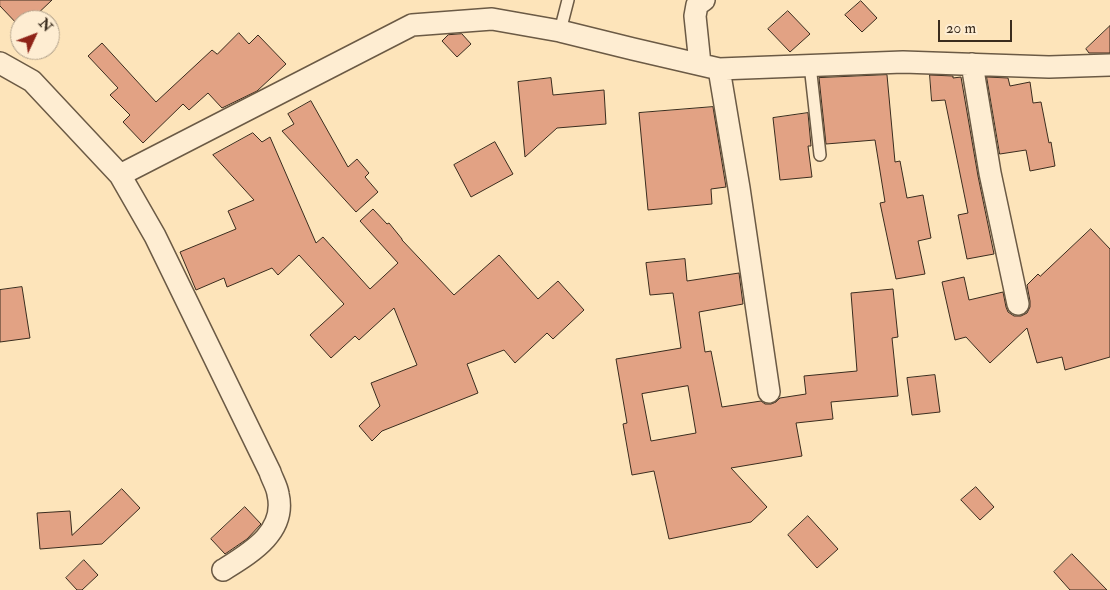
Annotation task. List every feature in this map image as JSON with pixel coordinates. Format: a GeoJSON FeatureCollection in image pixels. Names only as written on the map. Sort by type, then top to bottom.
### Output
{"type":"FeatureCollection","features":[{"type":"Feature","properties":{"kind":"street"},"geometry":{"type":"LineString","coordinates":[[704,0],[698,5],[695,16],[710,66],[741,198],[769,392]]}},
{"type":"Feature","properties":{"kind":"street"},"geometry":{"type":"LineString","coordinates":[[120,175],[412,25],[492,19],[560,31],[633,50],[710,66],[903,62],[1049,67],[1110,65]]}},
{"type":"Feature","properties":{"kind":"street"},"geometry":{"type":"LineString","coordinates":[[0,63],[32,81],[120,175],[155,236],[270,472],[278,494],[279,514],[269,535],[253,551],[223,570]]}},
{"type":"Feature","properties":{"kind":"street"},"geometry":{"type":"LineString","coordinates":[[972,64],[990,173],[1018,304]]}},
{"type":"Feature","properties":{"kind":"lane"},"geometry":{"type":"LineString","coordinates":[[560,31],[568,0]]}},
{"type":"Feature","properties":{"kind":"lane"},"geometry":{"type":"LineString","coordinates":[[810,65],[820,155]]}},
{"type":"Feature","properties":{"kind":"building"},"geometry":{"type":"Polygon","coordinates":[[[0,0],[52,0],[42,10],[10,10],[10,16],[0,6],[0,0]]]}},
{"type":"Feature","properties":{"kind":"building"},"geometry":{"type":"Polygon","coordinates":[[[861,1],[877,18],[862,32],[845,15],[861,1]]]}},
{"type":"Feature","properties":{"kind":"building"},"geometry":{"type":"Polygon","coordinates":[[[788,11],[810,34],[790,52],[768,29],[788,11]]]}},
{"type":"Feature","properties":{"kind":"building"},"geometry":{"type":"Polygon","coordinates":[[[1110,26],[1110,53],[1089,53],[1086,49],[1110,26]]]}},
{"type":"Feature","properties":{"kind":"building"},"geometry":{"type":"Polygon","coordinates":[[[239,33],[249,44],[258,35],[286,64],[257,91],[222,108],[208,93],[189,110],[183,104],[143,143],[123,122],[130,115],[110,95],[118,88],[88,56],[102,43],[156,102],[212,50],[217,54],[239,33]]]}},
{"type":"Feature","properties":{"kind":"building"},"geometry":{"type":"Polygon","coordinates":[[[462,34],[471,44],[457,57],[442,41],[448,35],[462,34]]]}},
{"type":"Feature","properties":{"kind":"building"},"geometry":{"type":"Polygon","coordinates":[[[887,75],[895,162],[900,161],[907,198],[923,195],[931,238],[918,241],[925,274],[896,279],[880,203],[885,202],[875,140],[826,144],[819,78],[887,75]]]}},
{"type":"Feature","properties":{"kind":"building"},"geometry":{"type":"Polygon","coordinates":[[[930,75],[953,76],[953,78],[961,77],[994,254],[967,259],[958,215],[968,213],[945,100],[932,101],[930,75]]]}},
{"type":"Feature","properties":{"kind":"building"},"geometry":{"type":"Polygon","coordinates":[[[987,77],[1008,78],[1010,86],[1030,82],[1033,103],[1041,102],[1055,166],[1030,171],[1026,150],[1000,154],[987,77]]]}},
{"type":"Feature","properties":{"kind":"building"},"geometry":{"type":"Polygon","coordinates":[[[551,78],[553,95],[604,90],[606,124],[557,128],[525,157],[518,82],[551,78]]]}},
{"type":"Feature","properties":{"kind":"building"},"geometry":{"type":"Polygon","coordinates":[[[311,101],[348,167],[357,159],[369,173],[365,177],[378,192],[356,212],[282,131],[294,124],[288,114],[311,101]]]}},
{"type":"Feature","properties":{"kind":"building"},"geometry":{"type":"Polygon","coordinates":[[[713,107],[726,187],[711,189],[712,204],[648,210],[639,113],[713,107]]]}},
{"type":"Feature","properties":{"kind":"building"},"geometry":{"type":"Polygon","coordinates":[[[808,113],[811,146],[808,146],[812,177],[780,180],[773,118],[808,113]]]}},
{"type":"Feature","properties":{"kind":"building"},"geometry":{"type":"Polygon","coordinates":[[[253,133],[262,142],[270,137],[316,243],[323,237],[370,289],[398,263],[360,221],[373,209],[387,224],[389,223],[402,240],[454,295],[499,255],[538,299],[558,281],[584,310],[553,339],[547,333],[515,363],[504,350],[467,364],[478,393],[382,431],[372,441],[359,426],[380,406],[371,383],[417,365],[394,308],[359,340],[355,336],[331,358],[310,335],[344,304],[299,255],[278,275],[272,268],[227,287],[224,278],[196,290],[180,252],[236,229],[228,211],[254,200],[213,155],[253,133]]]}},
{"type":"Feature","properties":{"kind":"building"},"geometry":{"type":"Polygon","coordinates":[[[495,142],[513,174],[471,197],[454,165],[495,142]]]}},
{"type":"Feature","properties":{"kind":"building"},"geometry":{"type":"Polygon","coordinates":[[[1091,229],[1110,249],[1110,357],[1065,370],[1062,357],[1037,363],[1027,328],[990,363],[966,337],[955,340],[942,282],[964,277],[969,300],[1003,292],[1008,312],[1014,316],[1021,316],[1027,313],[1030,307],[1027,285],[1038,274],[1040,276],[1091,229]]]}},
{"type":"Feature","properties":{"kind":"building"},"geometry":{"type":"Polygon","coordinates":[[[685,259],[687,281],[739,273],[743,304],[699,312],[705,352],[711,351],[722,407],[761,401],[765,404],[771,404],[780,398],[806,394],[804,376],[857,371],[851,293],[893,289],[898,337],[892,338],[898,396],[831,402],[833,419],[796,423],[802,456],[731,468],[767,507],[751,522],[669,539],[654,471],[632,475],[623,424],[627,423],[616,359],[681,348],[673,293],[650,295],[646,263],[685,259]],[[688,386],[642,394],[651,441],[696,433],[688,386]]]}},
{"type":"Feature","properties":{"kind":"building"},"geometry":{"type":"Polygon","coordinates":[[[22,287],[30,338],[0,342],[0,290],[22,287]]]}},
{"type":"Feature","properties":{"kind":"building"},"geometry":{"type":"Polygon","coordinates":[[[935,375],[940,412],[912,415],[907,378],[935,375]]]}},
{"type":"Feature","properties":{"kind":"building"},"geometry":{"type":"Polygon","coordinates":[[[976,487],[994,507],[980,520],[961,500],[976,487]]]}},
{"type":"Feature","properties":{"kind":"building"},"geometry":{"type":"Polygon","coordinates":[[[122,489],[140,508],[102,544],[40,549],[37,513],[70,511],[72,535],[122,489]]]}},
{"type":"Feature","properties":{"kind":"building"},"geometry":{"type":"Polygon","coordinates":[[[245,507],[261,524],[247,539],[225,554],[211,539],[245,507]]]}},
{"type":"Feature","properties":{"kind":"building"},"geometry":{"type":"Polygon","coordinates":[[[808,516],[838,549],[817,568],[788,535],[808,516]]]}},
{"type":"Feature","properties":{"kind":"building"},"geometry":{"type":"Polygon","coordinates":[[[1072,554],[1107,590],[1070,590],[1054,572],[1072,554]]]}},
{"type":"Feature","properties":{"kind":"building"},"geometry":{"type":"Polygon","coordinates":[[[84,560],[98,575],[82,590],[77,590],[66,578],[84,560]]]}}]}
